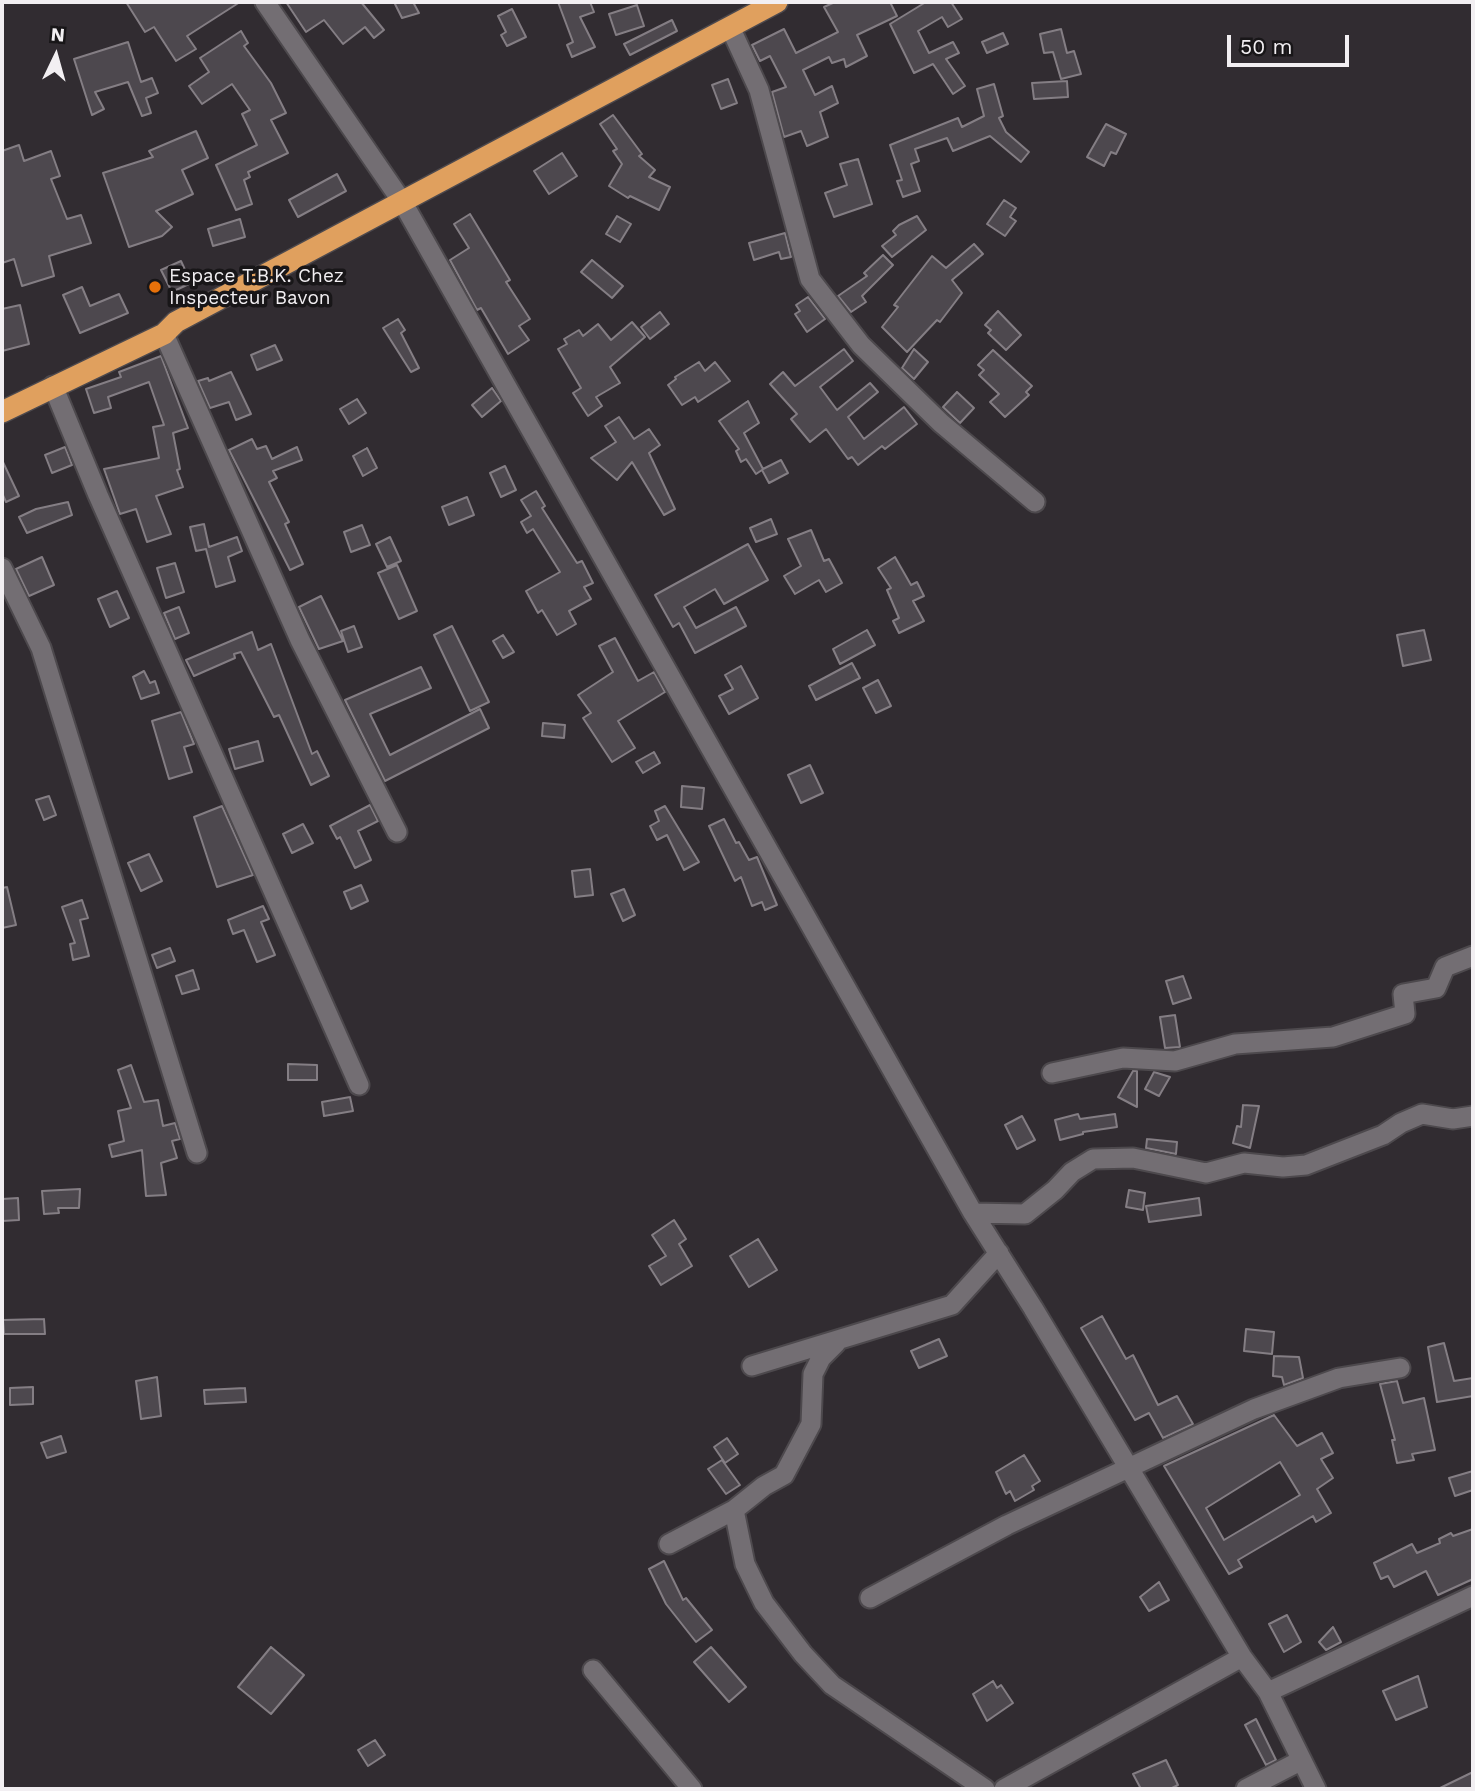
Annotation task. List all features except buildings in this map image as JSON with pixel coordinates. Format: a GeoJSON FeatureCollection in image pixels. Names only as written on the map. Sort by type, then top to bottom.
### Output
{"type":"FeatureCollection","features":[{"type":"Feature","properties":{"kind":"highway"},"geometry":{"type":"LineString","coordinates":[[2,412],[164,334],[176,322],[775,2]]}},
{"type":"Feature","properties":{"kind":"street"},"geometry":{"type":"LineString","coordinates":[[265,2],[403,202],[973,1213],[1242,1657],[1268,1692],[1316,1789]]}},
{"type":"Feature","properties":{"kind":"street"},"geometry":{"type":"LineString","coordinates":[[730,27],[759,90],[810,279],[861,345],[942,423],[1035,502]]}},
{"type":"Feature","properties":{"kind":"street"},"geometry":{"type":"LineString","coordinates":[[164,334],[299,640],[397,832]]}},
{"type":"Feature","properties":{"kind":"street"},"geometry":{"type":"LineString","coordinates":[[53,386],[98,495],[359,1085]]}},
{"type":"Feature","properties":{"kind":"street"},"geometry":{"type":"LineString","coordinates":[[2,568],[41,648],[197,1153]]}},
{"type":"Feature","properties":{"kind":"street"},"geometry":{"type":"LineString","coordinates":[[1052,1073],[1124,1058],[1175,1061],[1235,1044],[1333,1037],[1405,1014],[1404,995],[1436,988],[1445,967],[1473,956]]}},
{"type":"Feature","properties":{"kind":"street"},"geometry":{"type":"LineString","coordinates":[[973,1213],[1025,1214],[1072,1172],[1093,1159],[1133,1158],[1206,1173],[1244,1163],[1283,1167],[1306,1165],[1383,1135],[1422,1114],[1453,1119],[1473,1116]]}},
{"type":"Feature","properties":{"kind":"street"},"geometry":{"type":"LineString","coordinates":[[752,1366],[836,1343],[952,1306],[999,1253]]}},
{"type":"Feature","properties":{"kind":"street"},"geometry":{"type":"LineString","coordinates":[[669,1544],[734,1510],[764,1486],[784,1475],[811,1424],[813,1374],[821,1358],[836,1343]]}},
{"type":"Feature","properties":{"kind":"street"},"geometry":{"type":"LineString","coordinates":[[870,1598],[1007,1525],[1254,1409],[1339,1378],[1400,1368]]}},
{"type":"Feature","properties":{"kind":"street"},"geometry":{"type":"LineString","coordinates":[[734,1510],[745,1564],[764,1603],[803,1654],[832,1685],[985,1789]]}},
{"type":"Feature","properties":{"kind":"street"},"geometry":{"type":"LineString","coordinates":[[1268,1692],[1473,1596]]}},
{"type":"Feature","properties":{"kind":"street"},"geometry":{"type":"LineString","coordinates":[[1004,1789],[1242,1657]]}},
{"type":"Feature","properties":{"kind":"street"},"geometry":{"type":"LineString","coordinates":[[593,1670],[692,1789]]}},
{"type":"Feature","properties":{"kind":"street"},"geometry":{"type":"LineString","coordinates":[[1246,1789],[1300,1761]]}},
{"type":"Feature","properties":{"kind":"place","name":"Espace T.B.K. Chez Inspecteur Bavon"},"geometry":{"type":"Point","coordinates":[155,287]}}]}
